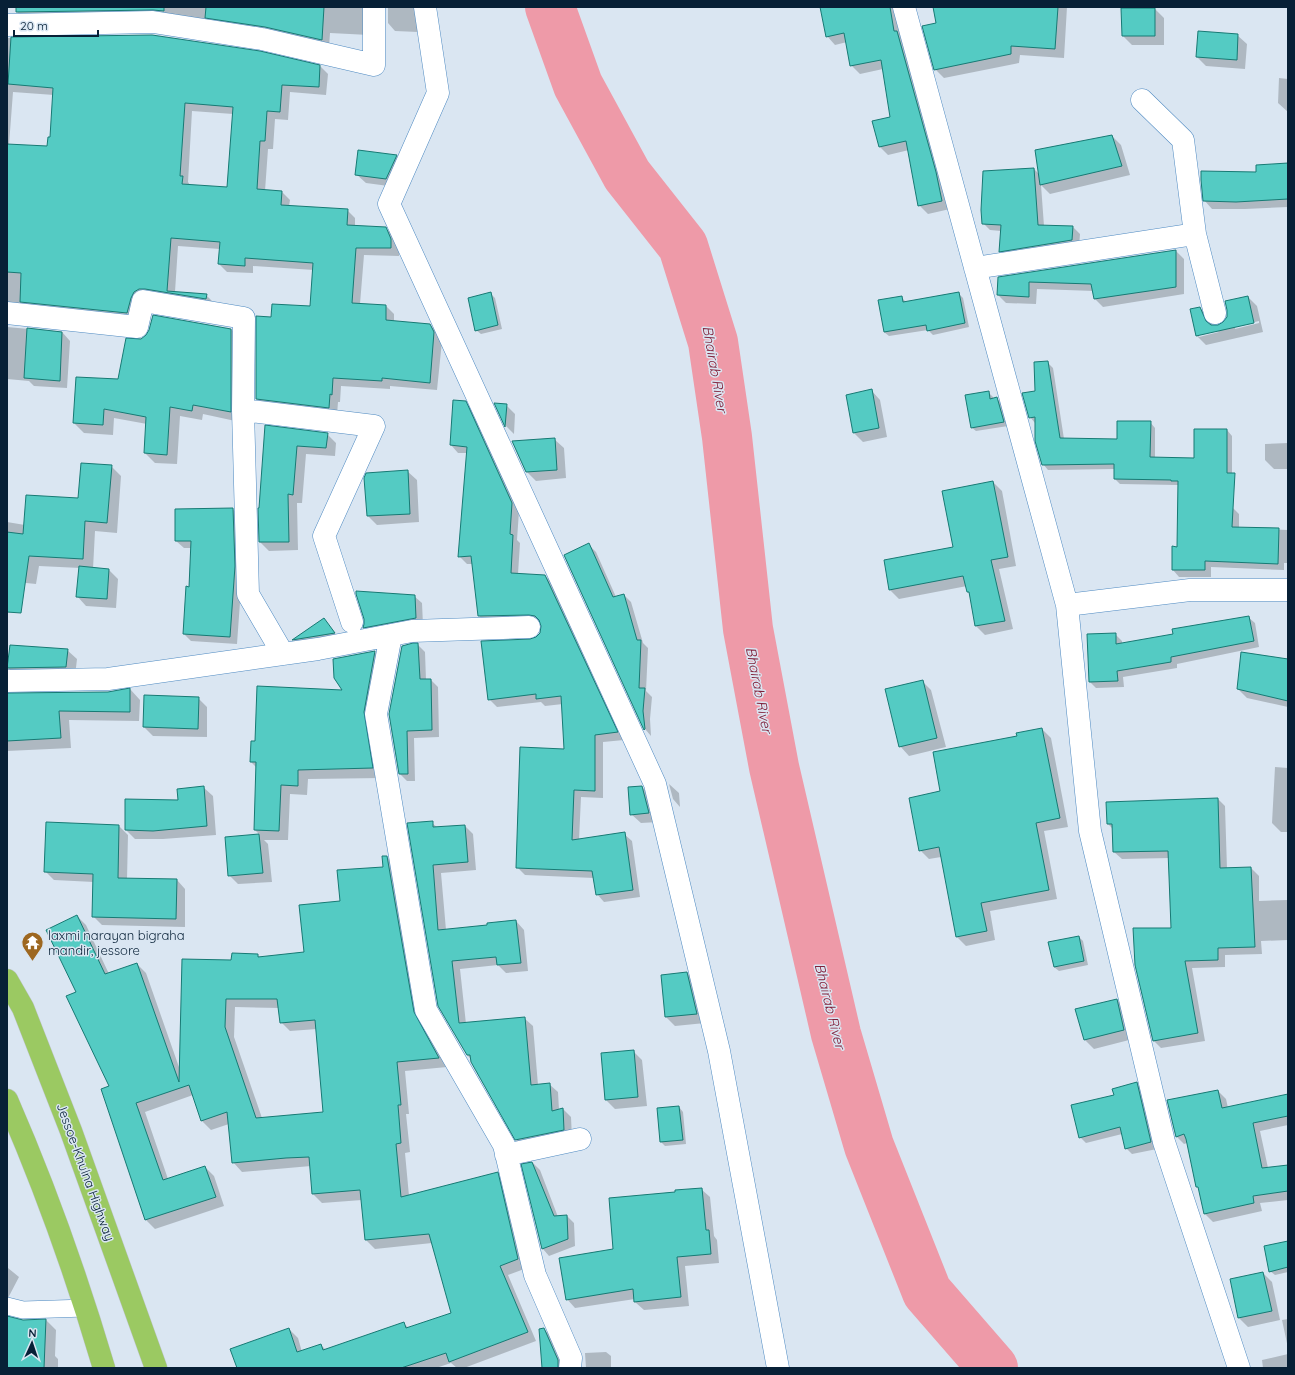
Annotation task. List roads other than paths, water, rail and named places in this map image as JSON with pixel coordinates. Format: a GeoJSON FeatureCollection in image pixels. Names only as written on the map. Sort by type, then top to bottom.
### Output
{"type":"FeatureCollection","features":[{"type":"Feature","properties":{"kind":"highway","name":"Jessoe-Khulna Highway"},"geometry":{"type":"LineString","coordinates":[[7,980],[23,1008],[71,1131],[156,1368]]}},
{"type":"Feature","properties":{"kind":"highway"},"geometry":{"type":"LineString","coordinates":[[7,1100],[28,1149],[86,1308],[104,1368]]}},
{"type":"Feature","properties":{"kind":"street"},"geometry":{"type":"LineString","coordinates":[[7,25],[153,22],[262,39],[374,65],[374,7]]}},
{"type":"Feature","properties":{"kind":"street"},"geometry":{"type":"LineString","coordinates":[[425,7],[438,93],[389,204],[655,784],[719,1051],[778,1368]]}},
{"type":"Feature","properties":{"kind":"street"},"geometry":{"type":"LineString","coordinates":[[904,7],[1067,605],[1090,831],[1164,1142],[1239,1368]]}},
{"type":"Feature","properties":{"kind":"street"},"geometry":{"type":"LineString","coordinates":[[1142,100],[1183,140],[1195,234],[1215,313]]}},
{"type":"Feature","properties":{"kind":"street"},"geometry":{"type":"LineString","coordinates":[[975,268],[1195,234]]}},
{"type":"Feature","properties":{"kind":"street"},"geometry":{"type":"LineString","coordinates":[[7,313],[137,327],[143,302],[244,318],[243,410],[248,594],[282,654]]}},
{"type":"Feature","properties":{"kind":"street"},"geometry":{"type":"LineString","coordinates":[[243,410],[374,426],[324,536],[352,622]]}},
{"type":"Feature","properties":{"kind":"street"},"geometry":{"type":"LineString","coordinates":[[1067,605],[1190,590],[1288,590]]}},
{"type":"Feature","properties":{"kind":"street"},"geometry":{"type":"LineString","coordinates":[[7,681],[108,678],[318,649],[412,631],[529,627]]}},
{"type":"Feature","properties":{"kind":"street"},"geometry":{"type":"LineString","coordinates":[[391,635],[376,714],[426,1010],[504,1144],[535,1275],[571,1358],[570,1368]]}},
{"type":"Feature","properties":{"kind":"street"},"geometry":{"type":"LineString","coordinates":[[506,1155],[580,1139]]}},
{"type":"Feature","properties":{"kind":"lane"},"geometry":{"type":"LineString","coordinates":[[7,1306],[23,1310],[86,1308]]}},
{"type":"Feature","properties":{"kind":"waterway","name":"Bhairab River"},"geometry":{"type":"LineString","coordinates":[[550,7],[578,85],[627,175],[683,246],[713,342],[727,437],[748,629],[774,767],[836,1034],[869,1146],[927,1292],[993,1368]]}},
{"type":"Feature","properties":{"kind":"place","name":"laxmi narayan bigraha mandir, jessore"},"geometry":{"type":"Point","coordinates":[32,962]}}]}
